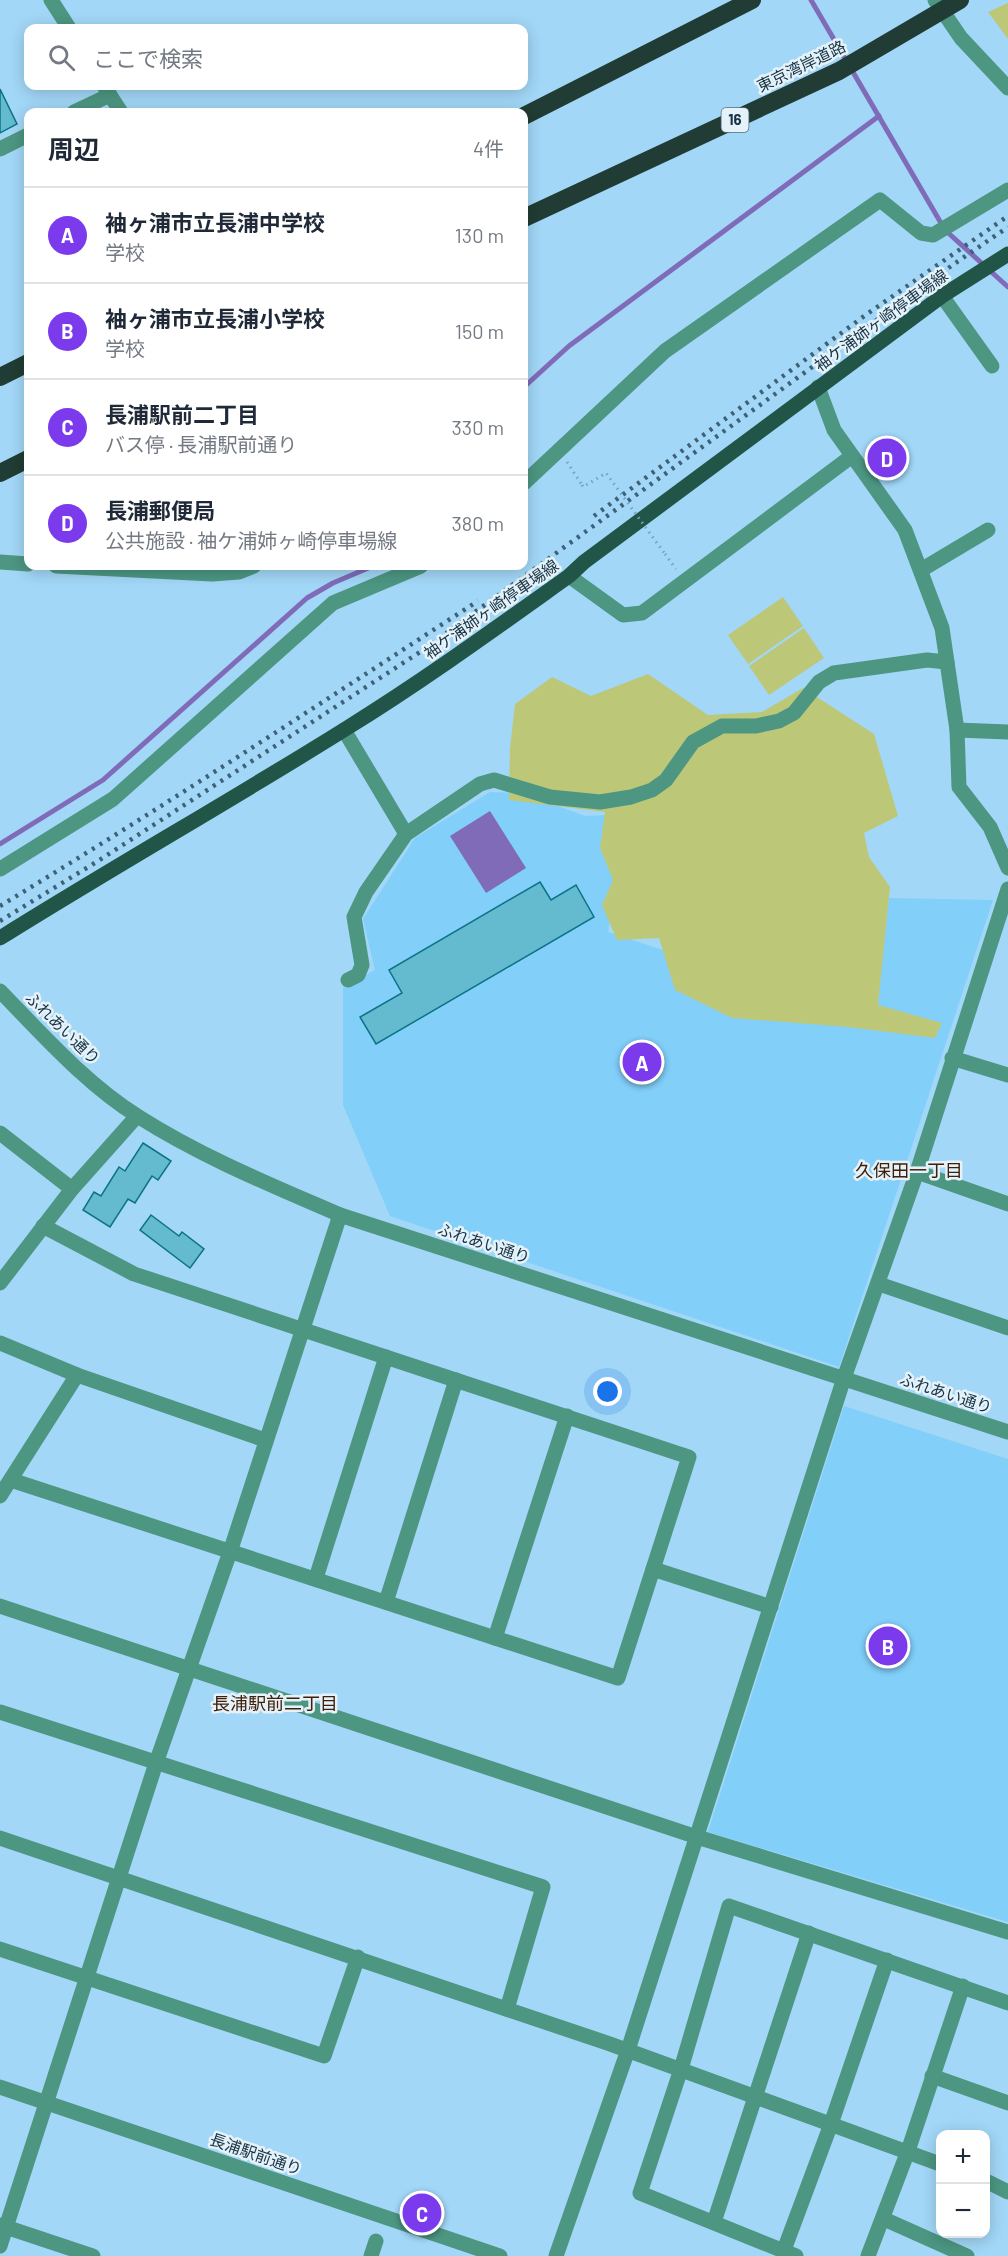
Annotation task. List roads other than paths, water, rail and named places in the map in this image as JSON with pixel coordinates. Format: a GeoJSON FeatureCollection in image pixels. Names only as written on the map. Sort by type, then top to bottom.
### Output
{"type":"FeatureCollection","features":[{"type":"Feature","properties":{"kind":"highway"},"geometry":{"type":"LineString","coordinates":[[528,114],[752,0]]}},
{"type":"Feature","properties":{"kind":"highway","name":"東京湾岸道路"},"geometry":{"type":"LineString","coordinates":[[528,216],[839,71],[939,5],[960,0]]}},
{"type":"Feature","properties":{"kind":"highway"},"geometry":{"type":"LineString","coordinates":[[0,377],[24,365]]}},
{"type":"Feature","properties":{"kind":"highway"},"geometry":{"type":"LineString","coordinates":[[0,473],[24,461]]}},
{"type":"Feature","properties":{"kind":"main road","name":"袖ケ浦姉ヶ崎停車場線"},"geometry":{"type":"LineString","coordinates":[[0,938],[344,730],[569,576],[584,562],[942,296],[1006,258]]}},
{"type":"Feature","properties":{"kind":"street"},"geometry":{"type":"LineString","coordinates":[[51,0],[66,24]]}},
{"type":"Feature","properties":{"kind":"street"},"geometry":{"type":"LineString","coordinates":[[939,5],[961,38],[1008,88]]}},
{"type":"Feature","properties":{"kind":"street"},"geometry":{"type":"LineString","coordinates":[[80,108],[107,90],[118,108]]}},
{"type":"Feature","properties":{"kind":"street"},"geometry":{"type":"LineString","coordinates":[[0,148],[24,137]]}},
{"type":"Feature","properties":{"kind":"street"},"geometry":{"type":"LineString","coordinates":[[528,479],[665,351],[880,200],[921,233],[933,235],[1008,190]]}},
{"type":"Feature","properties":{"kind":"street"},"geometry":{"type":"LineString","coordinates":[[942,296],[992,366]]}},
{"type":"Feature","properties":{"kind":"street"},"geometry":{"type":"LineString","coordinates":[[818,387],[834,430],[905,530],[921,570],[942,628],[957,730],[959,787],[990,827],[1008,868]]}},
{"type":"Feature","properties":{"kind":"street"},"geometry":{"type":"LineString","coordinates":[[569,576],[623,615],[642,614],[852,456]]}},
{"type":"Feature","properties":{"kind":"street"},"geometry":{"type":"LineString","coordinates":[[921,570],[988,530]]}},
{"type":"Feature","properties":{"kind":"street"},"geometry":{"type":"LineString","coordinates":[[0,562],[24,564]]}},
{"type":"Feature","properties":{"kind":"street"},"geometry":{"type":"LineString","coordinates":[[134,570],[213,574],[244,570]]}},
{"type":"Feature","properties":{"kind":"street"},"geometry":{"type":"LineString","coordinates":[[0,869],[113,798],[333,603],[412,570]]}},
{"type":"Feature","properties":{"kind":"street"},"geometry":{"type":"LineString","coordinates":[[348,980],[358,975],[362,965],[354,917],[366,892],[406,834],[480,784],[494,780],[550,797],[600,802],[631,797],[652,790],[666,780],[693,742],[722,726],[756,726],[779,721],[794,713],[806,701],[819,682],[834,673],[927,660],[947,662]]}},
{"type":"Feature","properties":{"kind":"street"},"geometry":{"type":"LineString","coordinates":[[344,730],[406,834]]}},
{"type":"Feature","properties":{"kind":"street"},"geometry":{"type":"LineString","coordinates":[[957,730],[1008,732]]}},
{"type":"Feature","properties":{"kind":"street"},"geometry":{"type":"LineString","coordinates":[[556,2256],[628,2050],[844,1378],[917,1172],[1008,889]]}},
{"type":"Feature","properties":{"kind":"street","name":"ふれあい通り"},"geometry":{"type":"LineString","coordinates":[[0,992],[90,1080],[137,1116],[235,1169],[340,1215],[1008,1432]]}},
{"type":"Feature","properties":{"kind":"street"},"geometry":{"type":"LineString","coordinates":[[952,1058],[1008,1075]]}},
{"type":"Feature","properties":{"kind":"street"},"geometry":{"type":"LineString","coordinates":[[0,1283],[72,1189],[137,1116]]}},
{"type":"Feature","properties":{"kind":"street"},"geometry":{"type":"LineString","coordinates":[[0,1133],[72,1189]]}},
{"type":"Feature","properties":{"kind":"street"},"geometry":{"type":"LineString","coordinates":[[917,1172],[1008,1204]]}},
{"type":"Feature","properties":{"kind":"street"},"geometry":{"type":"LineString","coordinates":[[0,2246],[3,2226],[46,2103],[156,1763],[230,1552],[340,1215]]}},
{"type":"Feature","properties":{"kind":"street"},"geometry":{"type":"LineString","coordinates":[[11,1480],[618,1678],[689,1457],[134,1274],[43,1226]]}},
{"type":"Feature","properties":{"kind":"street"},"geometry":{"type":"LineString","coordinates":[[879,1284],[1008,1328]]}},
{"type":"Feature","properties":{"kind":"street"},"geometry":{"type":"LineString","coordinates":[[0,1343],[77,1375],[265,1440]]}},
{"type":"Feature","properties":{"kind":"street"},"geometry":{"type":"LineString","coordinates":[[316,1578],[386,1357]]}},
{"type":"Feature","properties":{"kind":"street"},"geometry":{"type":"LineString","coordinates":[[0,1496],[77,1375]]}},
{"type":"Feature","properties":{"kind":"street"},"geometry":{"type":"LineString","coordinates":[[386,1602],[456,1380]]}},
{"type":"Feature","properties":{"kind":"street"},"geometry":{"type":"LineString","coordinates":[[495,1638],[567,1416]]}},
{"type":"Feature","properties":{"kind":"street"},"geometry":{"type":"LineString","coordinates":[[653,1569],[771,1607]]}},
{"type":"Feature","properties":{"kind":"street"},"geometry":{"type":"LineString","coordinates":[[0,1606],[697,1837],[1008,1932]]}},
{"type":"Feature","properties":{"kind":"street"},"geometry":{"type":"LineString","coordinates":[[0,1712],[543,1887],[507,2009]]}},
{"type":"Feature","properties":{"kind":"street"},"geometry":{"type":"LineString","coordinates":[[0,1838],[628,2050],[936,2162]]}},
{"type":"Feature","properties":{"kind":"street"},"geometry":{"type":"LineString","coordinates":[[887,1960],[790,2253],[640,2193],[681,2069],[729,1906],[887,1960],[963,1986],[1008,2003]]}},
{"type":"Feature","properties":{"kind":"street"},"geometry":{"type":"LineString","coordinates":[[714,2222],[808,1933]]}},
{"type":"Feature","properties":{"kind":"street"},"geometry":{"type":"LineString","coordinates":[[0,1948],[324,2056],[358,1957]]}},
{"type":"Feature","properties":{"kind":"street"},"geometry":{"type":"LineString","coordinates":[[868,2256],[908,2151],[963,1986]]}},
{"type":"Feature","properties":{"kind":"street"},"geometry":{"type":"LineString","coordinates":[[932,2076],[1008,2103]]}},
{"type":"Feature","properties":{"kind":"street","name":"長浦駅前通り"},"geometry":{"type":"LineString","coordinates":[[0,2087],[500,2256]]}},
{"type":"Feature","properties":{"kind":"street"},"geometry":{"type":"LineString","coordinates":[[990,2183],[1008,2192]]}},
{"type":"Feature","properties":{"kind":"street"},"geometry":{"type":"LineString","coordinates":[[884,2219],[967,2256]]}},
{"type":"Feature","properties":{"kind":"street"},"geometry":{"type":"LineString","coordinates":[[3,2226],[93,2256]]}},
{"type":"Feature","properties":{"kind":"waterway"},"geometry":{"type":"LineString","coordinates":[[811,0],[945,230],[1008,287]]}},
{"type":"Feature","properties":{"kind":"waterway"},"geometry":{"type":"LineString","coordinates":[[528,383],[569,346],[879,116]]}},
{"type":"Feature","properties":{"kind":"waterway"},"geometry":{"type":"LineString","coordinates":[[0,844],[103,780],[307,598],[333,583],[364,570]]}},
{"type":"Feature","properties":{"kind":"railway"},"geometry":{"type":"LineString","coordinates":[[594,516],[867,314],[1008,216]]}},
{"type":"Feature","properties":{"kind":"railway"},"geometry":{"type":"LineString","coordinates":[[0,921],[98,861],[420,652],[1008,227]]}},
{"type":"Feature","properties":{"kind":"railway"},"geometry":{"type":"LineString","coordinates":[[0,906],[181,794],[478,601]]}},
{"type":"Feature","properties":{"kind":"place","name":"長浦郵便局"},"geometry":{"type":"Point","coordinates":[887,458]}},
{"type":"Feature","properties":{"kind":"place","name":"袖ヶ浦市立長浦中学校"},"geometry":{"type":"Point","coordinates":[642,1062]}},
{"type":"Feature","properties":{"kind":"place","name":"袖ヶ浦市立長浦小学校"},"geometry":{"type":"Point","coordinates":[888,1646]}},
{"type":"Feature","properties":{"kind":"place","name":"長浦駅前二丁目"},"geometry":{"type":"Point","coordinates":[422,2213]}},
{"type":"Feature","properties":{"kind":"district","name":"久保田一丁目"},"geometry":{"type":"Point","coordinates":[909,1171]}},
{"type":"Feature","properties":{"kind":"district","name":"長浦駅前二丁目"},"geometry":{"type":"Point","coordinates":[275,1704]}}]}
